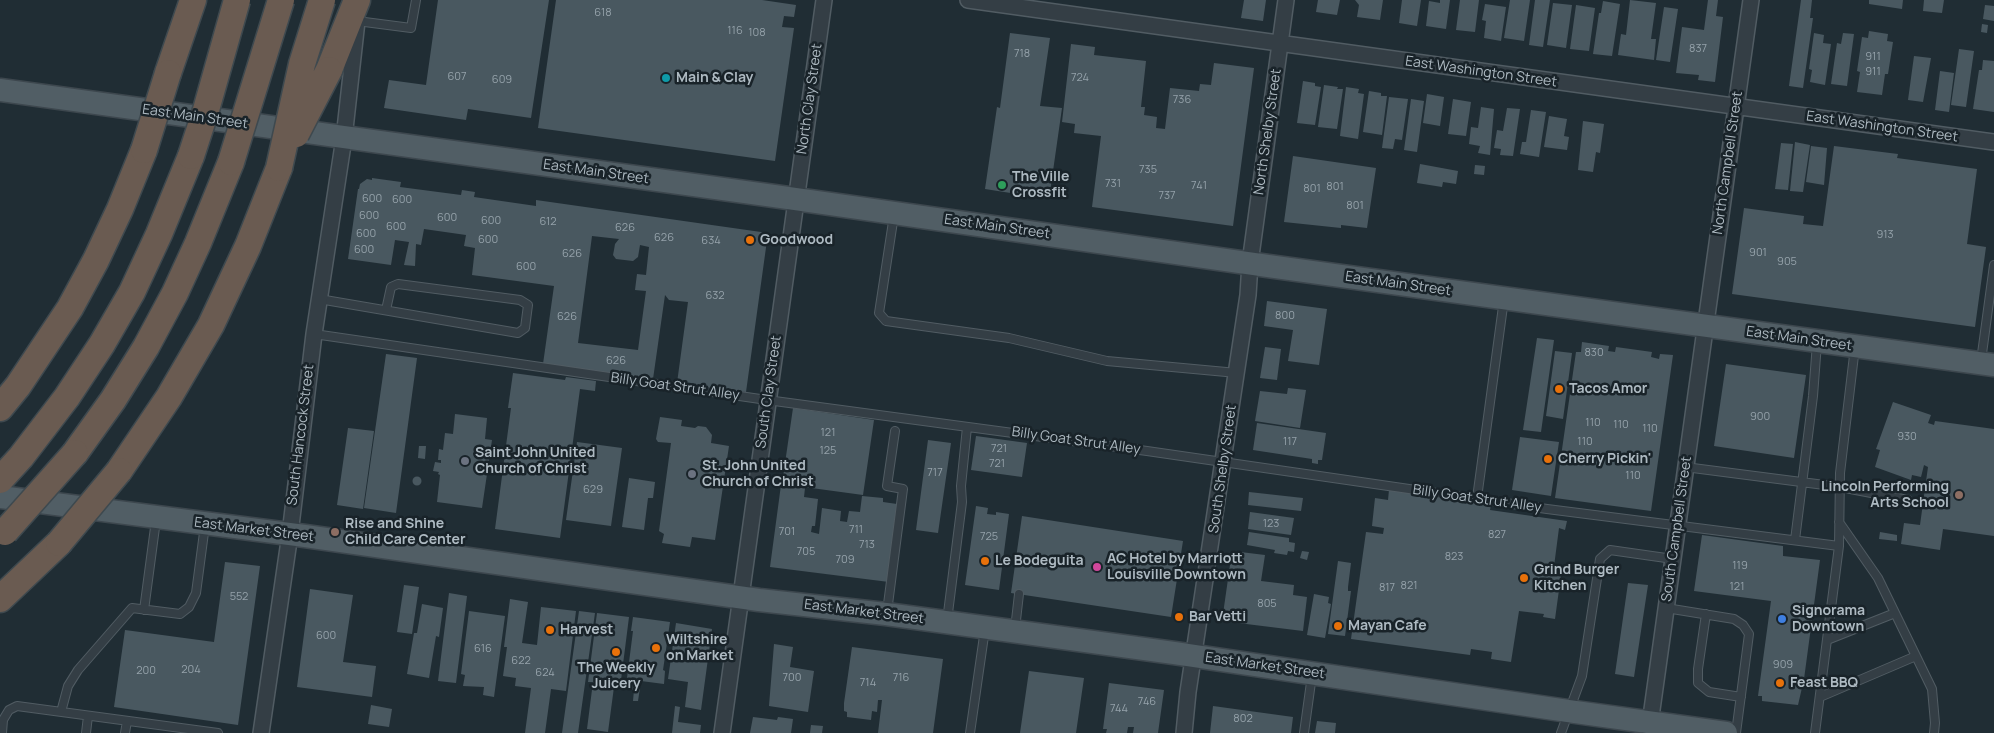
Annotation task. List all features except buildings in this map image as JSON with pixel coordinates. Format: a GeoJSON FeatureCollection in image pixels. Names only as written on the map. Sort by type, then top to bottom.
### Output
{"type":"FeatureCollection","features":[{"type":"Feature","properties":{"kind":"highway"},"geometry":{"type":"LineString","coordinates":[[168,73],[175,0]]}},
{"type":"Feature","properties":{"kind":"highway"},"geometry":{"type":"LineString","coordinates":[[0,408],[23,378],[70,308],[116,217],[144,150],[193,0]]}},
{"type":"Feature","properties":{"kind":"highway"},"geometry":{"type":"LineString","coordinates":[[0,480],[21,457],[67,398],[102,344],[132,292],[160,234],[191,156],[237,0]]}},
{"type":"Feature","properties":{"kind":"highway"},"geometry":{"type":"LineString","coordinates":[[2,534],[75,453],[146,347],[175,293],[231,162],[281,0]]}},
{"type":"Feature","properties":{"kind":"highway"},"geometry":{"type":"LineString","coordinates":[[278,168],[302,64],[322,0]]}},
{"type":"Feature","properties":{"kind":"highway"},"geometry":{"type":"LineString","coordinates":[[0,599],[59,543],[119,471],[169,397],[211,324],[248,246],[278,168],[329,70],[357,10]]}},
{"type":"Feature","properties":{"kind":"main road","name":"East Main Street"},"geometry":{"type":"LineString","coordinates":[[0,90],[1987,364]]}},
{"type":"Feature","properties":{"kind":"main road","name":"East Market Street"},"geometry":{"type":"LineString","coordinates":[[0,497],[290,534],[740,597],[886,614],[1194,656],[1568,712],[1649,728],[1726,733]]}},
{"type":"Feature","properties":{"kind":"street","name":"South Hancock Street"},"geometry":{"type":"LineString","coordinates":[[262,733],[290,534],[314,334],[344,138],[357,10],[362,0]]}},
{"type":"Feature","properties":{"kind":"street","name":"North Clay Street"},"geometry":{"type":"LineString","coordinates":[[795,199],[824,0]]}},
{"type":"Feature","properties":{"kind":"street","name":"East Washington Street"},"geometry":{"type":"LineString","coordinates":[[968,0],[1994,142]]}},
{"type":"Feature","properties":{"kind":"street","name":"North Shelby Street"},"geometry":{"type":"LineString","coordinates":[[1250,263],[1286,0]]}},
{"type":"Feature","properties":{"kind":"street","name":"North Campbell Street"},"geometry":{"type":"LineString","coordinates":[[1706,325],[1751,0]]}},
{"type":"Feature","properties":{"kind":"street","name":"South Clay Street"},"geometry":{"type":"LineString","coordinates":[[722,733],[795,199]]}},
{"type":"Feature","properties":{"kind":"street","name":"South Shelby Street"},"geometry":{"type":"LineString","coordinates":[[1184,733],[1248,295],[1250,263]]}},
{"type":"Feature","properties":{"kind":"street","name":"South Campbell Street"},"geometry":{"type":"LineString","coordinates":[[1649,728],[1706,325]]}},
{"type":"Feature","properties":{"kind":"lane"},"geometry":{"type":"LineString","coordinates":[[357,10],[411,28],[416,0]]}},
{"type":"Feature","properties":{"kind":"lane"},"geometry":{"type":"LineString","coordinates":[[894,213],[879,313],[886,321],[1009,338],[1107,361],[1237,373]]}},
{"type":"Feature","properties":{"kind":"lane"},"geometry":{"type":"LineString","coordinates":[[1987,364],[1994,265]]}},
{"type":"Feature","properties":{"kind":"lane"},"geometry":{"type":"LineString","coordinates":[[319,299],[518,333],[526,328],[528,305],[520,300],[398,284],[391,287],[386,310]]}},
{"type":"Feature","properties":{"kind":"lane"},"geometry":{"type":"LineString","coordinates":[[1477,498],[1504,298]]}},
{"type":"Feature","properties":{"kind":"lane","name":"Billy Goat Strut Alley"},"geometry":{"type":"LineString","coordinates":[[314,334],[767,400],[1224,462],[1547,509],[1678,524],[1839,546]]}},
{"type":"Feature","properties":{"kind":"lane"},"geometry":{"type":"LineString","coordinates":[[1795,540],[1818,341]]}},
{"type":"Feature","properties":{"kind":"lane"},"geometry":{"type":"LineString","coordinates":[[1815,733],[1839,546],[1840,473],[1855,346]]}},
{"type":"Feature","properties":{"kind":"lane"},"geometry":{"type":"LineString","coordinates":[[947,622],[962,502],[961,486],[967,427]]}},
{"type":"Feature","properties":{"kind":"lane"},"geometry":{"type":"LineString","coordinates":[[886,614],[903,489],[887,486],[895,431]]}},
{"type":"Feature","properties":{"kind":"lane"},"geometry":{"type":"LineString","coordinates":[[1685,467],[1803,481],[1908,500]]}},
{"type":"Feature","properties":{"kind":"lane"},"geometry":{"type":"LineString","coordinates":[[144,610],[156,518]]}},
{"type":"Feature","properties":{"kind":"lane"},"geometry":{"type":"LineString","coordinates":[[1839,522],[1878,578],[1932,689],[1934,733]]}},
{"type":"Feature","properties":{"kind":"lane"},"geometry":{"type":"LineString","coordinates":[[61,712],[68,686],[78,670],[132,608],[180,614],[189,607],[196,593],[206,524]]}},
{"type":"Feature","properties":{"kind":"lane"},"geometry":{"type":"LineString","coordinates":[[1561,733],[1582,676],[1600,559],[1610,550],[1673,559]]}},
{"type":"Feature","properties":{"kind":"lane"},"geometry":{"type":"LineString","coordinates":[[1014,631],[1019,594]]}},
{"type":"Feature","properties":{"kind":"lane"},"geometry":{"type":"LineString","coordinates":[[1666,608],[1734,619],[1743,625],[1749,634],[1736,733]]}},
{"type":"Feature","properties":{"kind":"lane"},"geometry":{"type":"LineString","coordinates":[[1827,640],[1895,612]]}},
{"type":"Feature","properties":{"kind":"lane"},"geometry":{"type":"LineString","coordinates":[[1706,614],[1698,669],[1698,683],[1709,692],[1741,697]]}},
{"type":"Feature","properties":{"kind":"lane"},"geometry":{"type":"LineString","coordinates":[[970,733],[985,627]]}},
{"type":"Feature","properties":{"kind":"lane"},"geometry":{"type":"LineString","coordinates":[[1820,698],[1916,656]]}},
{"type":"Feature","properties":{"kind":"lane"},"geometry":{"type":"LineString","coordinates":[[1304,733],[1312,674]]}},
{"type":"Feature","properties":{"kind":"lane"},"geometry":{"type":"LineString","coordinates":[[2,733],[6,715],[9,710],[16,706],[218,733]]}},
{"type":"Feature","properties":{"kind":"lane"},"geometry":{"type":"LineString","coordinates":[[86,733],[88,716]]}},
{"type":"Feature","properties":{"kind":"lane"},"geometry":{"type":"LineString","coordinates":[[125,733],[127,721]]}},
{"type":"Feature","properties":{"kind":"lane"},"geometry":{"type":"LineString","coordinates":[[151,733],[152,724]]}},
{"type":"Feature","properties":{"kind":"place","name":"Main & Clay"},"geometry":{"type":"Point","coordinates":[666,78]}},
{"type":"Feature","properties":{"kind":"place","name":"The Ville Crossfit"},"geometry":{"type":"Point","coordinates":[1002,185]}},
{"type":"Feature","properties":{"kind":"place","name":"Goodwood"},"geometry":{"type":"Point","coordinates":[750,240]}},
{"type":"Feature","properties":{"kind":"place","name":"Tacos Amor"},"geometry":{"type":"Point","coordinates":[1559,389]}},
{"type":"Feature","properties":{"kind":"place","name":"Cherry Pickin'"},"geometry":{"type":"Point","coordinates":[1548,459]}},
{"type":"Feature","properties":{"kind":"place","name":"Saint John United Church of Christ"},"geometry":{"type":"Point","coordinates":[465,461]}},
{"type":"Feature","properties":{"kind":"place","name":"St. John United Church of Christ"},"geometry":{"type":"Point","coordinates":[692,474]}},
{"type":"Feature","properties":{"kind":"place","name":"Lincoln Performing Arts School"},"geometry":{"type":"Point","coordinates":[1959,495]}},
{"type":"Feature","properties":{"kind":"place","name":"Rise and Shine Child Care Center"},"geometry":{"type":"Point","coordinates":[335,532]}},
{"type":"Feature","properties":{"kind":"place","name":"Le Bodeguita"},"geometry":{"type":"Point","coordinates":[985,561]}},
{"type":"Feature","properties":{"kind":"place","name":"AC Hotel by Marriott Louisville Downtown"},"geometry":{"type":"Point","coordinates":[1097,567]}},
{"type":"Feature","properties":{"kind":"place","name":"Grind Burger Kitchen"},"geometry":{"type":"Point","coordinates":[1524,578]}},
{"type":"Feature","properties":{"kind":"place","name":"Bar Vetti"},"geometry":{"type":"Point","coordinates":[1179,617]}},
{"type":"Feature","properties":{"kind":"place","name":"Signorama Downtown"},"geometry":{"type":"Point","coordinates":[1782,619]}},
{"type":"Feature","properties":{"kind":"place","name":"Mayan Cafe"},"geometry":{"type":"Point","coordinates":[1338,626]}},
{"type":"Feature","properties":{"kind":"place","name":"Harvest"},"geometry":{"type":"Point","coordinates":[550,630]}},
{"type":"Feature","properties":{"kind":"place","name":"Wiltshire on Market"},"geometry":{"type":"Point","coordinates":[656,648]}},
{"type":"Feature","properties":{"kind":"place","name":"The Weekly Juicery"},"geometry":{"type":"Point","coordinates":[616,652]}},
{"type":"Feature","properties":{"kind":"place","name":"Feast BBQ"},"geometry":{"type":"Point","coordinates":[1780,683]}}]}
